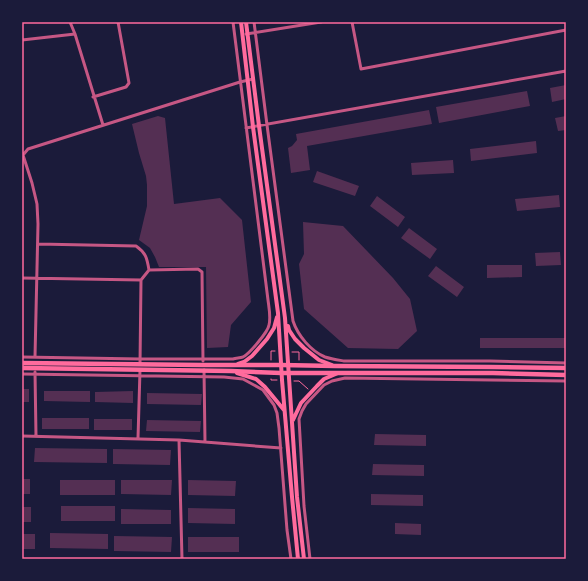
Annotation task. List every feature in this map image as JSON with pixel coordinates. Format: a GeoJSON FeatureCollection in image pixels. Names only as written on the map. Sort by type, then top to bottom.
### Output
{"type":"FeatureCollection","features":[{"type":"Feature","properties":{"kind":"main road"},"geometry":{"type":"LineString","coordinates":[[241,22],[247,81],[278,313],[281,365],[298,559]]}},
{"type":"Feature","properties":{"kind":"main road"},"geometry":{"type":"LineString","coordinates":[[246,22],[285,318],[297,497],[304,559]]}},
{"type":"Feature","properties":{"kind":"main road"},"geometry":{"type":"LineString","coordinates":[[234,365],[244,362],[252,356],[267,339],[274,328],[278,313]]}},
{"type":"Feature","properties":{"kind":"main road"},"geometry":{"type":"LineString","coordinates":[[285,318],[289,330],[304,348],[319,360],[335,366]]}},
{"type":"Feature","properties":{"kind":"main road"},"geometry":{"type":"LineString","coordinates":[[22,363],[35,368],[140,362],[203,365],[566,368]]}},
{"type":"Feature","properties":{"kind":"main road"},"geometry":{"type":"LineString","coordinates":[[22,368],[140,372],[204,370],[282,373],[566,375]]}},
{"type":"Feature","properties":{"kind":"main road"},"geometry":{"type":"LineString","coordinates":[[231,371],[256,379],[275,397],[285,410]]}},
{"type":"Feature","properties":{"kind":"main road"},"geometry":{"type":"LineString","coordinates":[[292,422],[301,403],[324,379],[338,373]]}},
{"type":"Feature","properties":{"kind":"street"},"geometry":{"type":"LineString","coordinates":[[70,22],[102,125]]}},
{"type":"Feature","properties":{"kind":"street"},"geometry":{"type":"LineString","coordinates":[[93,97],[126,87],[129,82],[118,22]]}},
{"type":"Feature","properties":{"kind":"street"},"geometry":{"type":"LineString","coordinates":[[22,357],[140,362],[233,359],[243,356],[250,350],[269,328],[270,318],[268,300],[233,22]]}},
{"type":"Feature","properties":{"kind":"street"},"geometry":{"type":"LineString","coordinates":[[254,22],[293,321],[299,335],[324,356],[344,361],[566,362]]}},
{"type":"Feature","properties":{"kind":"street"},"geometry":{"type":"LineString","coordinates":[[242,35],[321,22]]}},
{"type":"Feature","properties":{"kind":"street"},"geometry":{"type":"LineString","coordinates":[[352,22],[361,69],[566,30]]}},
{"type":"Feature","properties":{"kind":"street"},"geometry":{"type":"LineString","coordinates":[[22,40],[74,34]]}},
{"type":"Feature","properties":{"kind":"street"},"geometry":{"type":"LineString","coordinates":[[246,128],[566,71]]}},
{"type":"Feature","properties":{"kind":"street"},"geometry":{"type":"LineString","coordinates":[[36,436],[35,368],[38,244],[37,204],[23,155],[28,149],[253,79]]}},
{"type":"Feature","properties":{"kind":"street"},"geometry":{"type":"LineString","coordinates":[[38,244],[136,246],[142,251],[147,258],[148,270],[141,280],[140,362]]}},
{"type":"Feature","properties":{"kind":"street"},"geometry":{"type":"LineString","coordinates":[[148,270],[198,269],[202,272],[203,365]]}},
{"type":"Feature","properties":{"kind":"street"},"geometry":{"type":"LineString","coordinates":[[22,278],[141,280]]}},
{"type":"Feature","properties":{"kind":"street"},"geometry":{"type":"LineString","coordinates":[[22,374],[35,368]]}},
{"type":"Feature","properties":{"kind":"street"},"geometry":{"type":"LineString","coordinates":[[204,370],[205,442]]}},
{"type":"Feature","properties":{"kind":"street"},"geometry":{"type":"LineString","coordinates":[[138,438],[140,372],[243,379],[263,390],[274,405],[277,413],[290,559]]}},
{"type":"Feature","properties":{"kind":"street"},"geometry":{"type":"LineString","coordinates":[[310,559],[304,506],[299,419],[306,404],[324,385],[344,378],[566,381]]}},
{"type":"Feature","properties":{"kind":"street"},"geometry":{"type":"LineString","coordinates":[[22,436],[138,438],[281,448]]}},
{"type":"Feature","properties":{"kind":"street"},"geometry":{"type":"LineString","coordinates":[[179,440],[182,559]]}},
{"type":"Feature","properties":{"kind":"path"},"geometry":{"type":"LineString","coordinates":[[299,381],[312,392]]}},
{"type":"Feature","properties":{"kind":"building"},"geometry":{"type":"Polygon","coordinates":[[[566,85],[566,99],[552,102],[550,88],[566,85]]]}},
{"type":"Feature","properties":{"kind":"building"},"geometry":{"type":"Polygon","coordinates":[[[527,91],[530,106],[439,123],[436,107],[527,91]]]}},
{"type":"Feature","properties":{"kind":"building"},"geometry":{"type":"Polygon","coordinates":[[[429,110],[432,124],[307,146],[310,170],[291,173],[288,148],[297,140],[296,134],[429,110]]]}},
{"type":"Feature","properties":{"kind":"building"},"geometry":{"type":"Polygon","coordinates":[[[158,116],[165,118],[174,204],[220,198],[242,220],[251,302],[231,325],[228,347],[207,348],[206,267],[159,267],[150,248],[139,240],[147,206],[147,185],[132,124],[158,116]]]}},
{"type":"Feature","properties":{"kind":"building"},"geometry":{"type":"Polygon","coordinates":[[[566,116],[566,130],[558,131],[555,118],[566,116]]]}},
{"type":"Feature","properties":{"kind":"building"},"geometry":{"type":"Polygon","coordinates":[[[536,141],[537,153],[471,161],[470,149],[536,141]]]}},
{"type":"Feature","properties":{"kind":"building"},"geometry":{"type":"Polygon","coordinates":[[[453,160],[454,173],[412,175],[411,163],[453,160]]]}},
{"type":"Feature","properties":{"kind":"building"},"geometry":{"type":"Polygon","coordinates":[[[317,171],[359,186],[355,196],[313,182],[317,171]]]}},
{"type":"Feature","properties":{"kind":"building"},"geometry":{"type":"Polygon","coordinates":[[[559,195],[560,207],[517,211],[515,199],[559,195]]]}},
{"type":"Feature","properties":{"kind":"building"},"geometry":{"type":"Polygon","coordinates":[[[377,196],[405,217],[398,227],[370,206],[377,196]]]}},
{"type":"Feature","properties":{"kind":"building"},"geometry":{"type":"Polygon","coordinates":[[[303,222],[343,226],[393,278],[410,299],[417,331],[398,349],[348,348],[304,309],[299,264],[304,254],[303,222]]]}},
{"type":"Feature","properties":{"kind":"building"},"geometry":{"type":"Polygon","coordinates":[[[409,228],[437,249],[430,259],[401,238],[409,228]]]}},
{"type":"Feature","properties":{"kind":"building"},"geometry":{"type":"Polygon","coordinates":[[[560,252],[561,265],[536,266],[535,253],[560,252]]]}},
{"type":"Feature","properties":{"kind":"building"},"geometry":{"type":"Polygon","coordinates":[[[487,265],[522,265],[522,277],[487,278],[487,265]]]}},
{"type":"Feature","properties":{"kind":"building"},"geometry":{"type":"Polygon","coordinates":[[[436,266],[464,287],[457,297],[428,276],[436,266]]]}},
{"type":"Feature","properties":{"kind":"building"},"geometry":{"type":"Polygon","coordinates":[[[480,338],[566,338],[566,348],[480,348],[480,338]]]}},
{"type":"Feature","properties":{"kind":"building"},"geometry":{"type":"Polygon","coordinates":[[[22,389],[29,389],[29,402],[22,402],[22,389]]]}},
{"type":"Feature","properties":{"kind":"building"},"geometry":{"type":"Polygon","coordinates":[[[44,391],[90,391],[90,402],[44,401],[44,391]]]}},
{"type":"Feature","properties":{"kind":"building"},"geometry":{"type":"Polygon","coordinates":[[[133,391],[133,403],[95,402],[95,392],[133,391]]]}},
{"type":"Feature","properties":{"kind":"building"},"geometry":{"type":"Polygon","coordinates":[[[147,393],[202,394],[201,405],[147,404],[147,393]]]}},
{"type":"Feature","properties":{"kind":"building"},"geometry":{"type":"Polygon","coordinates":[[[42,418],[89,418],[89,429],[42,429],[42,418]]]}},
{"type":"Feature","properties":{"kind":"building"},"geometry":{"type":"Polygon","coordinates":[[[94,419],[132,419],[132,430],[94,430],[94,419]]]}},
{"type":"Feature","properties":{"kind":"building"},"geometry":{"type":"Polygon","coordinates":[[[147,420],[201,421],[200,432],[146,431],[147,420]]]}},
{"type":"Feature","properties":{"kind":"building"},"geometry":{"type":"Polygon","coordinates":[[[375,434],[426,435],[426,446],[374,445],[375,434]]]}},
{"type":"Feature","properties":{"kind":"building"},"geometry":{"type":"Polygon","coordinates":[[[35,448],[107,449],[107,463],[34,462],[35,448]]]}},
{"type":"Feature","properties":{"kind":"building"},"geometry":{"type":"Polygon","coordinates":[[[113,449],[171,450],[170,465],[113,464],[113,449]]]}},
{"type":"Feature","properties":{"kind":"building"},"geometry":{"type":"Polygon","coordinates":[[[373,464],[424,465],[424,476],[372,475],[373,464]]]}},
{"type":"Feature","properties":{"kind":"building"},"geometry":{"type":"Polygon","coordinates":[[[22,479],[30,479],[30,494],[22,494],[22,479]]]}},
{"type":"Feature","properties":{"kind":"building"},"geometry":{"type":"Polygon","coordinates":[[[60,480],[115,480],[115,495],[60,495],[60,480]]]}},
{"type":"Feature","properties":{"kind":"building"},"geometry":{"type":"Polygon","coordinates":[[[121,480],[172,480],[171,495],[121,494],[121,480]]]}},
{"type":"Feature","properties":{"kind":"building"},"geometry":{"type":"Polygon","coordinates":[[[188,480],[236,481],[235,496],[188,495],[188,480]]]}},
{"type":"Feature","properties":{"kind":"building"},"geometry":{"type":"Polygon","coordinates":[[[371,494],[423,495],[423,506],[371,505],[371,494]]]}},
{"type":"Feature","properties":{"kind":"building"},"geometry":{"type":"Polygon","coordinates":[[[61,506],[115,506],[115,521],[61,521],[61,506]]]}},
{"type":"Feature","properties":{"kind":"building"},"geometry":{"type":"Polygon","coordinates":[[[22,507],[31,507],[31,522],[22,522],[22,507]]]}},
{"type":"Feature","properties":{"kind":"building"},"geometry":{"type":"Polygon","coordinates":[[[188,508],[235,509],[235,524],[188,523],[188,508]]]}},
{"type":"Feature","properties":{"kind":"building"},"geometry":{"type":"Polygon","coordinates":[[[121,509],[171,510],[171,524],[121,524],[121,509]]]}},
{"type":"Feature","properties":{"kind":"building"},"geometry":{"type":"Polygon","coordinates":[[[395,523],[421,524],[421,535],[395,534],[395,523]]]}},
{"type":"Feature","properties":{"kind":"building"},"geometry":{"type":"Polygon","coordinates":[[[50,533],[108,534],[108,549],[50,548],[50,533]]]}},
{"type":"Feature","properties":{"kind":"building"},"geometry":{"type":"Polygon","coordinates":[[[22,534],[35,534],[35,549],[22,549],[22,534]]]}},
{"type":"Feature","properties":{"kind":"building"},"geometry":{"type":"Polygon","coordinates":[[[114,536],[172,537],[171,552],[114,551],[114,536]]]}},
{"type":"Feature","properties":{"kind":"building"},"geometry":{"type":"Polygon","coordinates":[[[188,537],[239,537],[239,552],[188,552],[188,537]]]}}]}
